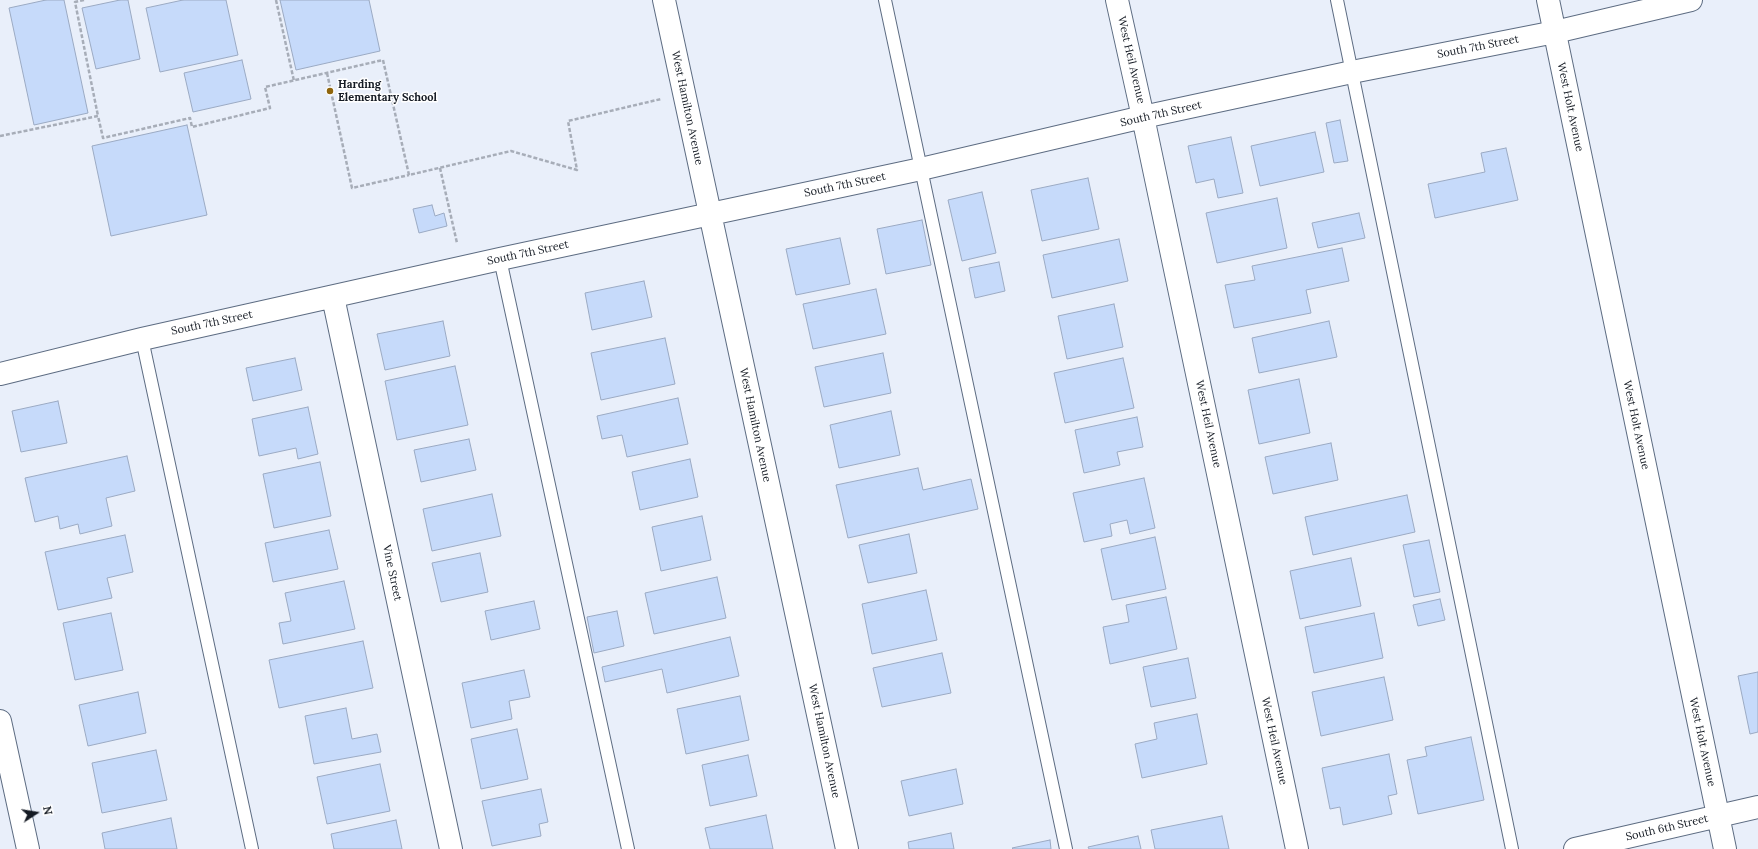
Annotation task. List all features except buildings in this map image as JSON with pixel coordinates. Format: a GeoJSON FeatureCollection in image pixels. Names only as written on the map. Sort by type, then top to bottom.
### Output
{"type":"FeatureCollection","features":[{"type":"Feature","properties":{"kind":"street","name":"West Hamilton Avenue"},"geometry":{"type":"LineString","coordinates":[[664,0],[847,849]]}},
{"type":"Feature","properties":{"kind":"street","name":"West Heil Avenue"},"geometry":{"type":"LineString","coordinates":[[1117,0],[1297,849]]}},
{"type":"Feature","properties":{"kind":"street","name":"West Holt Avenue"},"geometry":{"type":"LineString","coordinates":[[1548,0],[1725,849]]}},
{"type":"Feature","properties":{"kind":"street","name":"South 7th Street"},"geometry":{"type":"LineString","coordinates":[[0,374],[142,339],[500,259],[921,169],[1352,72],[1555,32],[1691,0]]}},
{"type":"Feature","properties":{"kind":"street","name":"Vine Street"},"geometry":{"type":"LineString","coordinates":[[333,297],[451,849]]}},
{"type":"Feature","properties":{"kind":"street"},"geometry":{"type":"LineString","coordinates":[[0,721],[28,849]]}},
{"type":"Feature","properties":{"kind":"street","name":"South 6th Street"},"geometry":{"type":"LineString","coordinates":[[1575,849],[1758,807]]}},
{"type":"Feature","properties":{"kind":"lane"},"geometry":{"type":"LineString","coordinates":[[885,0],[1066,849]]}},
{"type":"Feature","properties":{"kind":"lane"},"geometry":{"type":"LineString","coordinates":[[1337,0],[1512,849]]}},
{"type":"Feature","properties":{"kind":"lane"},"geometry":{"type":"LineString","coordinates":[[500,259],[628,849]]}},
{"type":"Feature","properties":{"kind":"lane"},"geometry":{"type":"LineString","coordinates":[[142,339],[252,849]]}},
{"type":"Feature","properties":{"kind":"path"},"geometry":{"type":"LineString","coordinates":[[84,0],[75,2],[102,138],[190,118],[192,127],[270,108],[265,87],[383,60],[409,175]]}},
{"type":"Feature","properties":{"kind":"path"},"geometry":{"type":"LineString","coordinates":[[276,0],[294,81]]}},
{"type":"Feature","properties":{"kind":"path"},"geometry":{"type":"LineString","coordinates":[[327,73],[352,188],[512,151],[577,170],[568,121],[684,94]]}},
{"type":"Feature","properties":{"kind":"path"},"geometry":{"type":"LineString","coordinates":[[0,136],[98,116]]}},
{"type":"Feature","properties":{"kind":"path"},"geometry":{"type":"LineString","coordinates":[[440,168],[462,268]]}},
{"type":"Feature","properties":{"kind":"place","name":"Harding Elementary School"},"geometry":{"type":"Point","coordinates":[330,91]}}]}
